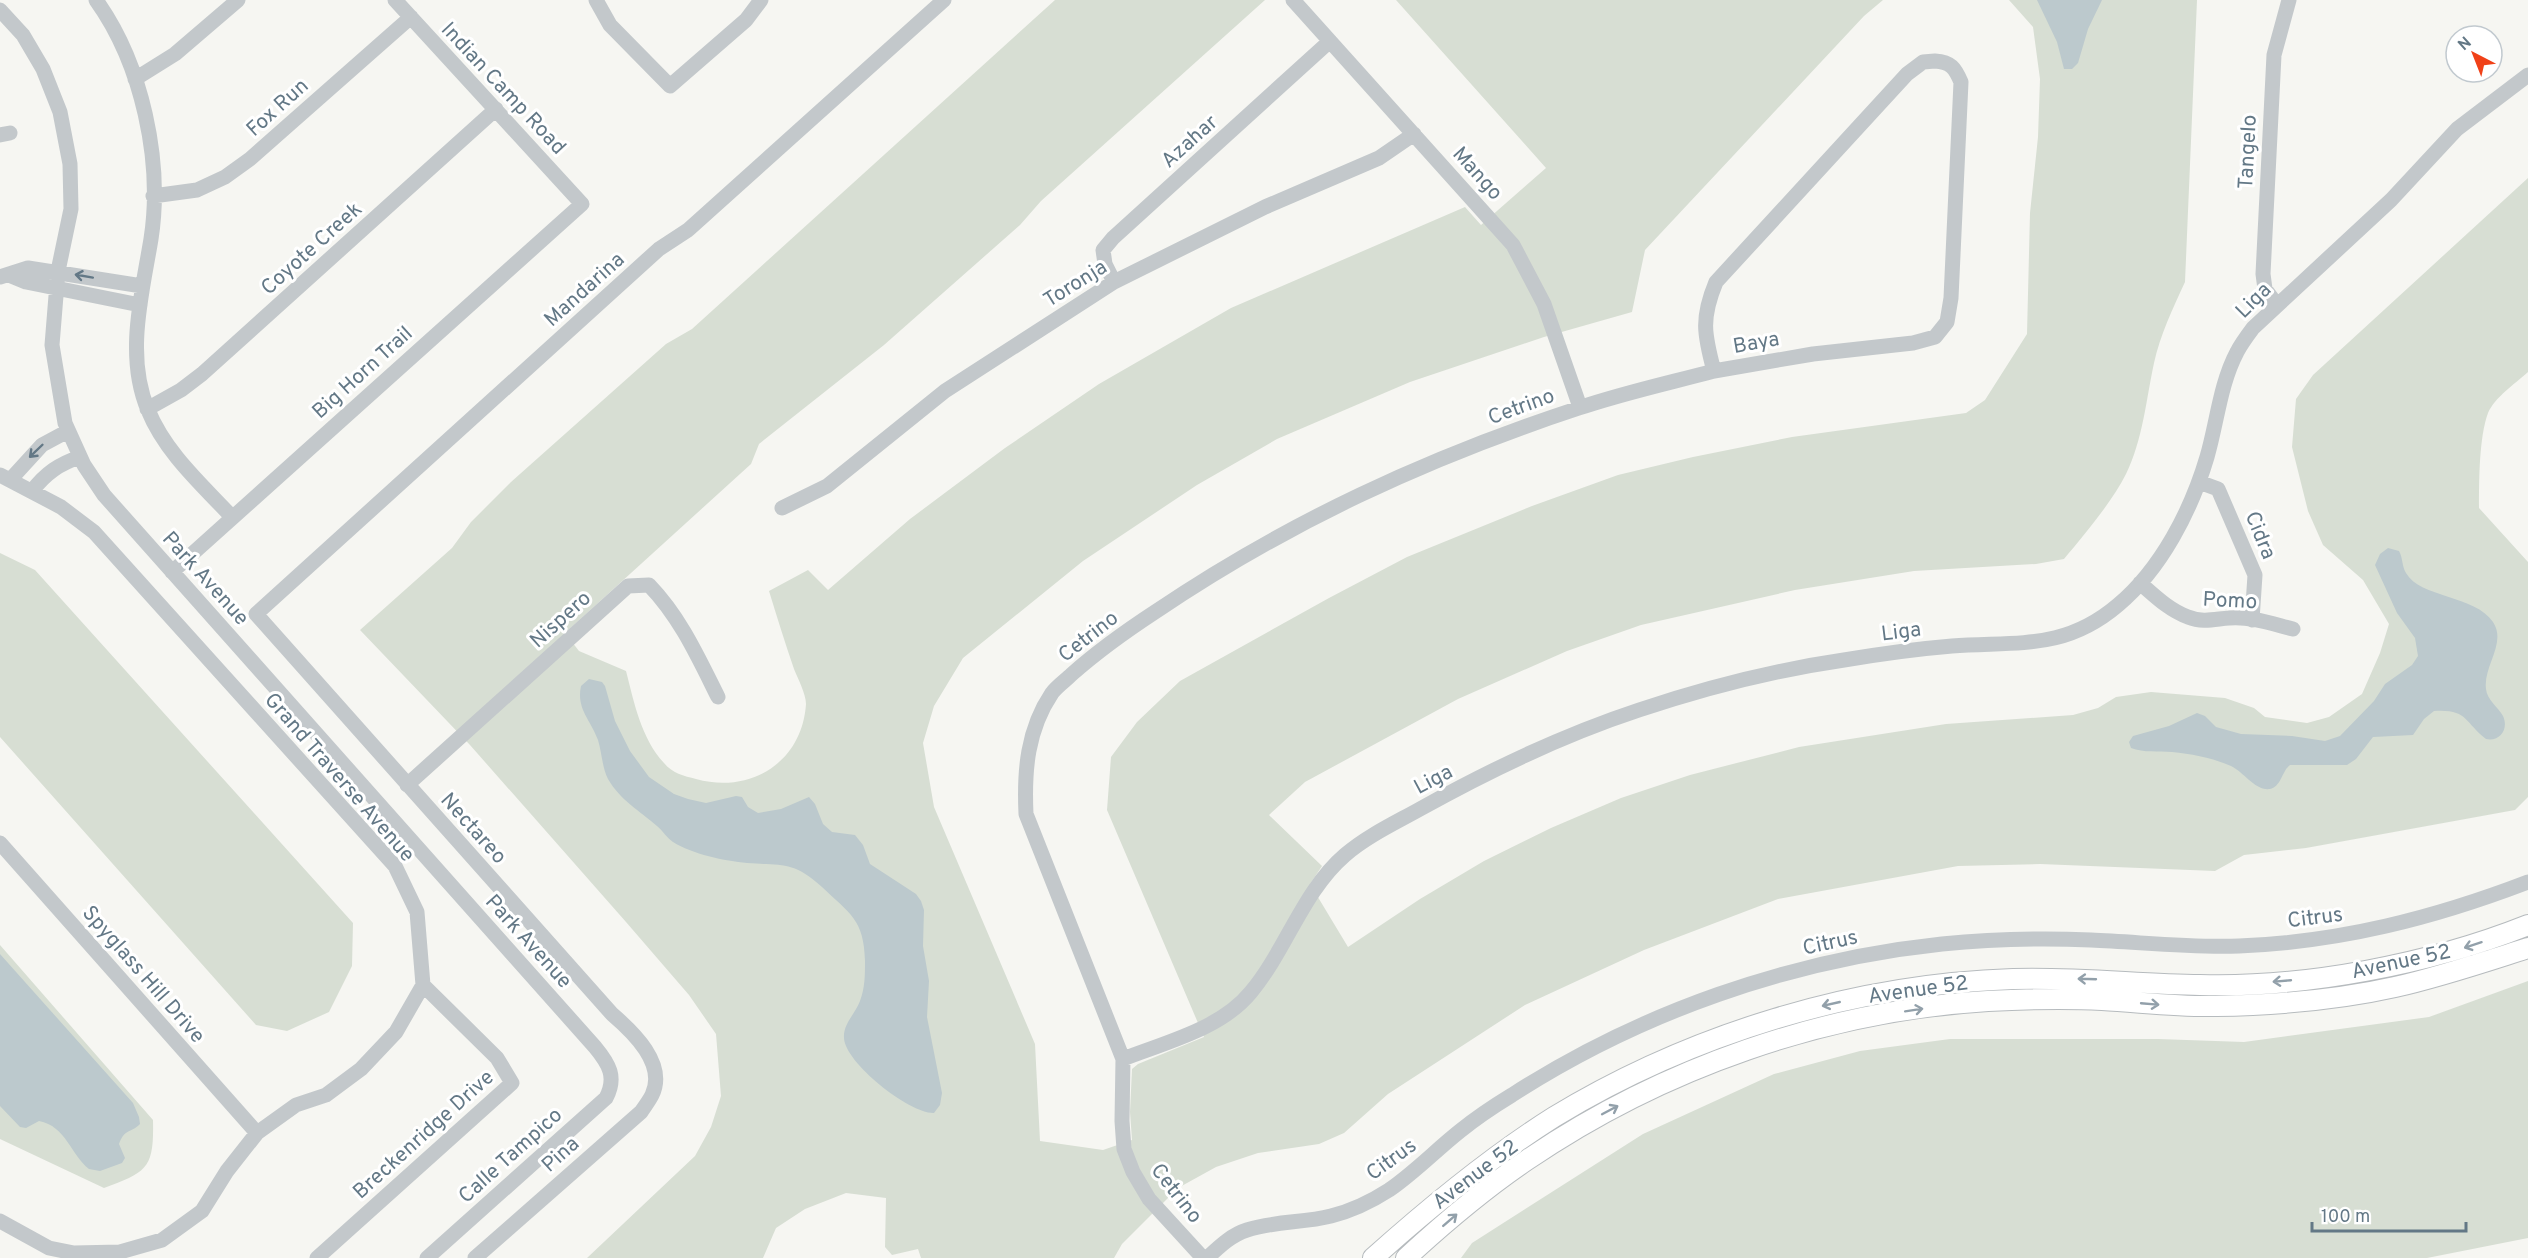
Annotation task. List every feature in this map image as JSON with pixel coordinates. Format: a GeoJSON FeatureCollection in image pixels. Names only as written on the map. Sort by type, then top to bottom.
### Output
{"type":"FeatureCollection","features":[{"type":"Feature","properties":{"kind":"main road","name":"Avenue 52"},"geometry":{"type":"LineString","coordinates":[[1373,1258],[1459,1184],[1555,1117],[1658,1063],[1765,1022],[1872,995],[1967,981],[2061,978],[2203,986],[2349,974],[2456,950],[2528,925]]}},
{"type":"Feature","properties":{"kind":"main road","name":"Avenue 52"},"geometry":{"type":"LineString","coordinates":[[1406,1258],[1499,1180],[1594,1119],[1679,1076],[1794,1035],[1853,1020],[1919,1008],[1985,1001],[2049,998],[2217,1006],[2333,997],[2395,987],[2528,948]]}},
{"type":"Feature","properties":{"kind":"street"},"geometry":{"type":"LineString","coordinates":[[96,0],[109,21],[135,79],[155,167],[151,237],[142,286],[136,343],[139,380],[147,409],[168,446],[231,517]]}},
{"type":"Feature","properties":{"kind":"street"},"geometry":{"type":"LineString","coordinates":[[135,79],[175,54],[238,0]]}},
{"type":"Feature","properties":{"kind":"street","name":"Indian Camp Road"},"geometry":{"type":"LineString","coordinates":[[395,0],[582,204]]}},
{"type":"Feature","properties":{"kind":"street"},"geometry":{"type":"LineString","coordinates":[[601,2],[610,25],[670,86],[746,20],[761,0]]}},
{"type":"Feature","properties":{"kind":"street","name":"Mandarina"},"geometry":{"type":"LineString","coordinates":[[256,614],[659,249],[688,230],[944,0]]}},
{"type":"Feature","properties":{"kind":"street","name":"Mango"},"geometry":{"type":"LineString","coordinates":[[1293,0],[1513,245],[1544,304],[1580,407]]}},
{"type":"Feature","properties":{"kind":"street","name":"Tangelo"},"geometry":{"type":"LineString","coordinates":[[2277,305],[2265,289],[2263,274],[2274,55],[2289,0]]}},
{"type":"Feature","properties":{"kind":"street","name":"Park Avenue"},"geometry":{"type":"LineString","coordinates":[[0,10],[23,35],[43,69],[60,112],[70,164],[71,209],[58,279],[52,345],[65,423],[80,457],[104,495],[595,1047],[610,1068],[612,1079]]}},
{"type":"Feature","properties":{"kind":"street","name":"Fox Run"},"geometry":{"type":"LineString","coordinates":[[153,196],[197,190],[234,171],[411,17]]}},
{"type":"Feature","properties":{"kind":"street","name":"Azahar"},"geometry":{"type":"LineString","coordinates":[[1114,282],[1105,264],[1103,250],[1113,238],[1330,41]]}},
{"type":"Feature","properties":{"kind":"street","name":"Baya"},"geometry":{"type":"LineString","coordinates":[[1923,62],[1946,62],[1955,67],[1961,82],[1951,298],[1947,322],[1935,337],[1913,343],[1813,354],[1714,371],[1704,327],[1707,304],[1716,282],[1907,74],[1923,62]]}},
{"type":"Feature","properties":{"kind":"street","name":"Liga"},"geometry":{"type":"LineString","coordinates":[[1123,1059],[1212,1024],[1250,993],[1326,875],[1346,854],[1378,832],[1511,762],[1638,710],[1788,669],[1953,646],[2050,640],[2073,634],[2096,621],[2120,604],[2140,583],[2174,533],[2199,482],[2227,377],[2236,353],[2253,328],[2391,200],[2457,129],[2528,75]]}},
{"type":"Feature","properties":{"kind":"street","name":"Coyote Creek"},"geometry":{"type":"LineString","coordinates":[[147,409],[181,390],[202,374],[496,109]]}},
{"type":"Feature","properties":{"kind":"street","name":"Toronja"},"geometry":{"type":"LineString","coordinates":[[782,508],[827,486],[945,391],[1114,282],[1265,207],[1379,158],[1414,134]]}},
{"type":"Feature","properties":{"kind":"street","name":"Big Horn Trail"},"geometry":{"type":"LineString","coordinates":[[172,572],[582,204]]}},
{"type":"Feature","properties":{"kind":"street"},"geometry":{"type":"LineString","coordinates":[[4,276],[28,268],[140,305]]}},
{"type":"Feature","properties":{"kind":"street"},"geometry":{"type":"LineString","coordinates":[[58,279],[142,286]]}},
{"type":"Feature","properties":{"kind":"street","name":"Cetrino"},"geometry":{"type":"LineString","coordinates":[[1205,1258],[1149,1199],[1133,1172],[1124,1149],[1123,1059],[1026,814],[1025,775],[1031,735],[1053,692],[1085,662],[1189,589],[1248,552],[1331,507],[1464,449],[1580,407],[1714,371]]}},
{"type":"Feature","properties":{"kind":"street"},"geometry":{"type":"LineString","coordinates":[[5,478],[42,445],[68,430]]}},
{"type":"Feature","properties":{"kind":"street"},"geometry":{"type":"LineString","coordinates":[[32,491],[43,477],[60,464],[80,457]]}},
{"type":"Feature","properties":{"kind":"street","name":"Grand Traverse Avenue"},"geometry":{"type":"LineString","coordinates":[[5,478],[61,507],[94,532],[395,866],[417,912],[423,985]]}},
{"type":"Feature","properties":{"kind":"street","name":"Cidra"},"geometry":{"type":"LineString","coordinates":[[2199,482],[2218,489],[2255,575],[2252,620]]}},
{"type":"Feature","properties":{"kind":"street","name":"Pomo"},"geometry":{"type":"LineString","coordinates":[[2140,583],[2168,607],[2190,618],[2212,621],[2230,617],[2293,629]]}},
{"type":"Feature","properties":{"kind":"street","name":"Nispero"},"geometry":{"type":"LineString","coordinates":[[407,785],[628,586],[649,585],[660,596],[680,624],[718,697]]}},
{"type":"Feature","properties":{"kind":"street","name":"Nectareo"},"geometry":{"type":"LineString","coordinates":[[256,614],[612,1014],[632,1032],[647,1052],[654,1072]]}},
{"type":"Feature","properties":{"kind":"street","name":"Spyglass Hill Drive"},"geometry":{"type":"LineString","coordinates":[[0,843],[257,1133]]}},
{"type":"Feature","properties":{"kind":"street","name":"Citrus"},"geometry":{"type":"LineString","coordinates":[[1205,1258],[1244,1231],[1267,1225],[1330,1216],[1358,1206],[1389,1190],[1463,1128],[1510,1095],[1574,1057],[1638,1026],[1755,982],[1818,965],[1878,954],[2003,939],[2238,946],[2327,939],[2404,923],[2528,882]]}},
{"type":"Feature","properties":{"kind":"street"},"geometry":{"type":"LineString","coordinates":[[0,1221],[49,1248],[74,1256],[120,1252],[162,1240],[202,1211],[227,1171],[257,1133],[296,1105],[326,1095],[361,1069],[396,1032],[423,985]]}},
{"type":"Feature","properties":{"kind":"street","name":"Breckenridge Drive"},"geometry":{"type":"LineString","coordinates":[[317,1258],[512,1083],[497,1058],[423,985]]}},
{"type":"Feature","properties":{"kind":"street","name":"Pina"},"geometry":{"type":"LineString","coordinates":[[475,1258],[641,1112],[653,1094],[654,1072]]}},
{"type":"Feature","properties":{"kind":"street","name":"Calle Tampico"},"geometry":{"type":"LineString","coordinates":[[427,1258],[606,1098],[612,1079]]}},
{"type":"Feature","properties":{"kind":"shaded area"},"geometry":{"type":"Polygon","coordinates":[[[1055,0],[1265,0],[1041,201],[1020,225],[884,345],[759,444],[751,464],[565,633],[579,651],[626,671],[635,707],[649,742],[674,772],[716,783],[735,782],[770,769],[784,758],[795,743],[802,725],[806,700],[769,591],[808,570],[828,590],[910,519],[1005,448],[1099,384],[1231,308],[1465,207],[1481,225],[1546,168],[1396,0],[1883,0],[1864,16],[1645,250],[1632,312],[1544,337],[1410,382],[1277,439],[1197,485],[1083,561],[963,658],[934,706],[923,743],[934,807],[1035,1044],[1040,1141],[1103,1150],[1132,1140],[1130,1112],[1132,1069],[1138,1064],[1204,1037],[1107,810],[1111,757],[1137,722],[1180,681],[1407,557],[1532,506],[1618,475],[1792,437],[1966,413],[1985,400],[2027,334],[2030,213],[2038,137],[2040,79],[2033,27],[2009,0],[2197,0],[2185,282],[2167,322],[2157,353],[2132,461],[2106,507],[2064,559],[2036,564],[1914,571],[1795,590],[1641,625],[1567,651],[1458,699],[1305,782],[1269,815],[1322,866],[1310,884],[1348,947],[1420,899],[1484,861],[1551,828],[1621,798],[1690,775],[1799,747],[1946,724],[2073,715],[2098,708],[2116,697],[2151,692],[2225,698],[2254,708],[2265,717],[2307,723],[2329,717],[2362,694],[2380,653],[2389,624],[2363,580],[2323,545],[2308,511],[2292,447],[2296,399],[2313,375],[2528,178],[2528,372],[2500,396],[2488,413],[2481,447],[2479,508],[2528,562],[2528,797],[2515,810],[2306,848],[2244,855],[2215,871],[2040,864],[1958,866],[1778,899],[1644,950],[1525,1005],[1388,1094],[1344,1133],[1319,1144],[1258,1153],[1216,1167],[1178,1188],[1122,1244],[1114,1258],[921,1258],[918,1249],[892,1255],[885,1247],[886,1198],[846,1193],[805,1209],[776,1228],[763,1258],[587,1258],[695,1156],[711,1127],[721,1096],[716,1034],[689,995],[626,922],[470,745],[360,630],[452,548],[471,522],[511,482],[666,344],[692,329],[1055,0]]]}},
{"type":"Feature","properties":{"kind":"shaded area"},"geometry":{"type":"Polygon","coordinates":[[[2037,0],[2102,0],[2088,29],[2078,63],[2072,69],[2064,69],[2057,42],[2037,0]]]}},
{"type":"Feature","properties":{"kind":"shaded area"},"geometry":{"type":"Polygon","coordinates":[[[2388,548],[2399,551],[2405,571],[2413,581],[2435,592],[2474,606],[2493,622],[2497,630],[2497,638],[2486,680],[2486,689],[2488,697],[2505,721],[2504,730],[2499,736],[2486,739],[2460,714],[2434,711],[2424,719],[2413,735],[2373,737],[2356,759],[2347,765],[2290,765],[2277,785],[2270,789],[2259,787],[2236,769],[2217,761],[2187,754],[2131,748],[2129,742],[2133,736],[2169,726],[2197,713],[2205,716],[2216,727],[2241,734],[2292,736],[2325,741],[2340,736],[2374,701],[2385,684],[2412,665],[2418,656],[2415,638],[2397,613],[2375,565],[2380,554],[2388,548]]]}},
{"type":"Feature","properties":{"kind":"shaded area"},"geometry":{"type":"Polygon","coordinates":[[[0,553],[35,570],[353,923],[352,966],[329,1012],[287,1031],[256,1025],[0,737],[0,553]]]}},
{"type":"Feature","properties":{"kind":"shaded area"},"geometry":{"type":"Polygon","coordinates":[[[589,679],[602,682],[605,686],[615,721],[630,751],[649,777],[674,794],[706,803],[736,796],[742,797],[748,807],[758,813],[781,809],[809,797],[815,804],[823,824],[832,832],[855,835],[863,845],[870,864],[916,894],[924,910],[923,946],[929,981],[927,1017],[942,1093],[940,1105],[934,1113],[910,1105],[880,1085],[855,1060],[847,1048],[844,1033],[860,1001],[865,976],[862,936],[854,918],[803,872],[787,866],[729,861],[689,850],[671,840],[624,799],[608,779],[598,740],[582,708],[581,686],[589,679]]]}},
{"type":"Feature","properties":{"kind":"shaded area"},"geometry":{"type":"Polygon","coordinates":[[[0,945],[153,1120],[150,1158],[139,1172],[104,1188],[0,1139],[0,945]]]}},
{"type":"Feature","properties":{"kind":"shaded area"},"geometry":{"type":"Polygon","coordinates":[[[0,954],[133,1103],[140,1124],[121,1139],[119,1144],[125,1158],[122,1163],[100,1171],[89,1169],[56,1129],[39,1121],[26,1128],[20,1127],[0,1106],[0,954]]]}},
{"type":"Feature","properties":{"kind":"shaded area"},"geometry":{"type":"Polygon","coordinates":[[[2528,981],[2528,1238],[2427,1258],[1461,1258],[1472,1243],[1643,1134],[1774,1074],[1860,1051],[1950,1039],[2158,1039],[2244,1042],[2429,1017],[2528,981]]]}}]}
